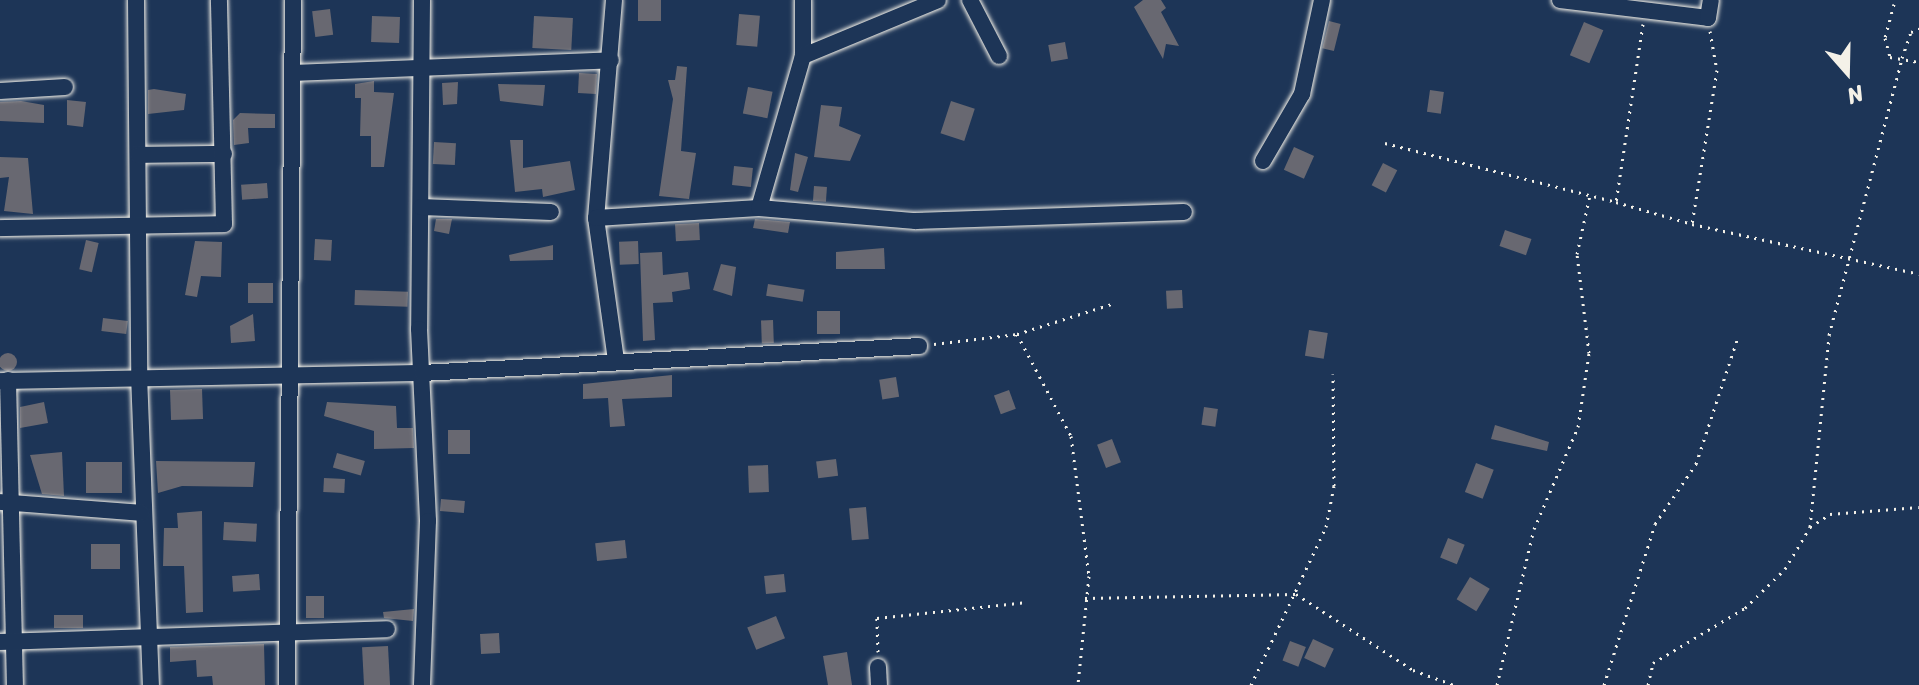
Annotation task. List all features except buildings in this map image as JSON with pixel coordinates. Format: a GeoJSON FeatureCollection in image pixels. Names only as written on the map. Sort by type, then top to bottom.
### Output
{"type":"FeatureCollection","features":[{"type":"Feature","properties":{"kind":"street"},"geometry":{"type":"LineString","coordinates":[[136,0],[142,513],[151,638],[151,685]]}},
{"type":"Feature","properties":{"kind":"street"},"geometry":{"type":"LineString","coordinates":[[0,228],[224,224],[219,0]]}},
{"type":"Feature","properties":{"kind":"street"},"geometry":{"type":"LineString","coordinates":[[287,685],[285,631],[293,372],[293,0]]}},
{"type":"Feature","properties":{"kind":"street"},"geometry":{"type":"LineString","coordinates":[[422,0],[422,373],[428,521],[422,685]]}},
{"type":"Feature","properties":{"kind":"street"},"geometry":{"type":"LineString","coordinates":[[614,0],[596,218],[616,360]]}},
{"type":"Feature","properties":{"kind":"street"},"geometry":{"type":"LineString","coordinates":[[759,208],[803,56],[803,0]]}},
{"type":"Feature","properties":{"kind":"street"},"geometry":{"type":"LineString","coordinates":[[803,56],[938,0]]}},
{"type":"Feature","properties":{"kind":"street"},"geometry":{"type":"LineString","coordinates":[[970,0],[999,56]]}},
{"type":"Feature","properties":{"kind":"street"},"geometry":{"type":"LineString","coordinates":[[1263,161],[1302,94],[1322,0]]}},
{"type":"Feature","properties":{"kind":"street"},"geometry":{"type":"LineString","coordinates":[[1560,0],[1646,6],[1708,18],[1711,0]]}},
{"type":"Feature","properties":{"kind":"street"},"geometry":{"type":"LineString","coordinates":[[294,73],[421,71],[611,60]]}},
{"type":"Feature","properties":{"kind":"street"},"geometry":{"type":"LineString","coordinates":[[0,91],[65,87]]}},
{"type":"Feature","properties":{"kind":"street"},"geometry":{"type":"LineString","coordinates":[[138,155],[224,154]]}},
{"type":"Feature","properties":{"kind":"street"},"geometry":{"type":"LineString","coordinates":[[421,207],[551,212]]}},
{"type":"Feature","properties":{"kind":"street"},"geometry":{"type":"LineString","coordinates":[[596,218],[759,208],[915,221],[1184,212]]}},
{"type":"Feature","properties":{"kind":"street"},"geometry":{"type":"LineString","coordinates":[[15,685],[7,641],[4,380],[293,372],[422,373],[616,360],[919,346]]}},
{"type":"Feature","properties":{"kind":"street"},"geometry":{"type":"LineString","coordinates":[[7,502],[142,513]]}},
{"type":"Feature","properties":{"kind":"street"},"geometry":{"type":"LineString","coordinates":[[7,641],[387,629]]}},
{"type":"Feature","properties":{"kind":"street"},"geometry":{"type":"LineString","coordinates":[[878,667],[879,685]]}},
{"type":"Feature","properties":{"kind":"path"},"geometry":{"type":"LineString","coordinates":[[1894,4],[1885,38],[1890,57],[1918,59]]}},
{"type":"Feature","properties":{"kind":"path"},"geometry":{"type":"LineString","coordinates":[[1616,202],[1646,6]]}},
{"type":"Feature","properties":{"kind":"path"},"geometry":{"type":"LineString","coordinates":[[1692,224],[1717,70],[1708,18]]}},
{"type":"Feature","properties":{"kind":"path"},"geometry":{"type":"LineString","coordinates":[[1810,527],[1829,335],[1902,58],[1911,32],[1919,29]]}},
{"type":"Feature","properties":{"kind":"path"},"geometry":{"type":"LineString","coordinates":[[1385,143],[1849,263],[1919,274]]}},
{"type":"Feature","properties":{"kind":"path"},"geometry":{"type":"LineString","coordinates":[[1497,685],[1534,529],[1578,427],[1589,353],[1577,254],[1590,195]]}},
{"type":"Feature","properties":{"kind":"path"},"geometry":{"type":"LineString","coordinates":[[919,346],[1017,334],[1115,303]]}},
{"type":"Feature","properties":{"kind":"path"},"geometry":{"type":"LineString","coordinates":[[1017,334],[1078,461],[1085,598],[1078,685]]}},
{"type":"Feature","properties":{"kind":"path"},"geometry":{"type":"LineString","coordinates":[[1604,685],[1655,524],[1696,464],[1737,340]]}},
{"type":"Feature","properties":{"kind":"path"},"geometry":{"type":"LineString","coordinates":[[1251,685],[1326,527],[1334,486],[1333,374]]}},
{"type":"Feature","properties":{"kind":"path"},"geometry":{"type":"LineString","coordinates":[[1648,685],[1653,663],[1745,608],[1775,579],[1810,527],[1830,514],[1919,507]]}},
{"type":"Feature","properties":{"kind":"path"},"geometry":{"type":"LineString","coordinates":[[1085,598],[1296,594],[1413,670],[1454,685]]}},
{"type":"Feature","properties":{"kind":"path"},"geometry":{"type":"LineString","coordinates":[[878,667],[877,618],[1026,602]]}}]}
